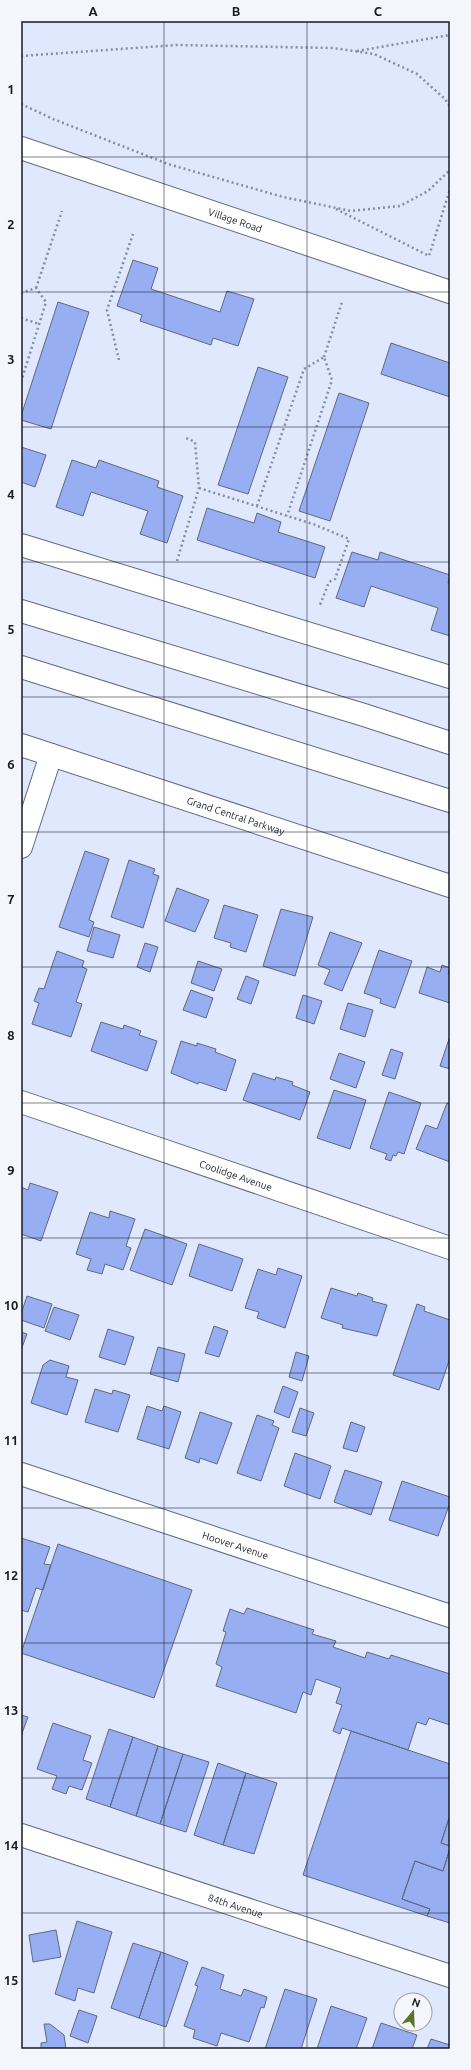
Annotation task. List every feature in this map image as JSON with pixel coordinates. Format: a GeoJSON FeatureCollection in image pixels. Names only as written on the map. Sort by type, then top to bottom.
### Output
{"type":"FeatureCollection","features":[{"type":"Feature","properties":{"kind":"main road","name":"Village Road"},"geometry":{"type":"LineString","coordinates":[[21,148],[450,292]]}},
{"type":"Feature","properties":{"kind":"main road"},"geometry":{"type":"LineString","coordinates":[[21,545],[450,677]]}},
{"type":"Feature","properties":{"kind":"main road"},"geometry":{"type":"LineString","coordinates":[[21,611],[283,690],[450,743]]}},
{"type":"Feature","properties":{"kind":"main road"},"geometry":{"type":"LineString","coordinates":[[21,667],[334,763],[450,801]]}},
{"type":"Feature","properties":{"kind":"main road","name":"Grand Central Parkway"},"geometry":{"type":"LineString","coordinates":[[21,745],[450,886]]}},
{"type":"Feature","properties":{"kind":"main road"},"geometry":{"type":"LineString","coordinates":[[21,847],[51,754]]}},
{"type":"Feature","properties":{"kind":"main road","name":"Coolidge Avenue"},"geometry":{"type":"LineString","coordinates":[[21,1102],[450,1248]]}},
{"type":"Feature","properties":{"kind":"main road","name":"Hoover Avenue"},"geometry":{"type":"LineString","coordinates":[[21,1474],[450,1616]]}},
{"type":"Feature","properties":{"kind":"main road","name":"84th Avenue"},"geometry":{"type":"LineString","coordinates":[[21,1835],[450,1976]]}},
{"type":"Feature","properties":{"kind":"path"},"geometry":{"type":"LineString","coordinates":[[354,52],[450,35]]}},
{"type":"Feature","properties":{"kind":"path"},"geometry":{"type":"LineString","coordinates":[[21,56],[177,45],[333,48],[374,54],[416,74],[445,99],[450,107]]}},
{"type":"Feature","properties":{"kind":"path"},"geometry":{"type":"LineString","coordinates":[[21,104],[53,119],[168,164],[283,197],[351,211],[400,206],[428,191],[450,170]]}},
{"type":"Feature","properties":{"kind":"path"},"geometry":{"type":"LineString","coordinates":[[332,207],[429,256],[450,189]]}},
{"type":"Feature","properties":{"kind":"path"},"geometry":{"type":"LineString","coordinates":[[36,288],[62,211]]}},
{"type":"Feature","properties":{"kind":"path"},"geometry":{"type":"LineString","coordinates":[[119,360],[108,310],[133,234]]}},
{"type":"Feature","properties":{"kind":"path"},"geometry":{"type":"LineString","coordinates":[[21,293],[36,288]]}},
{"type":"Feature","properties":{"kind":"path"},"geometry":{"type":"LineString","coordinates":[[21,382],[46,302],[36,288]]}},
{"type":"Feature","properties":{"kind":"path"},"geometry":{"type":"LineString","coordinates":[[288,516],[332,380],[324,357],[342,302]]}},
{"type":"Feature","properties":{"kind":"path"},"geometry":{"type":"LineString","coordinates":[[21,318],[39,324]]}},
{"type":"Feature","properties":{"kind":"path"},"geometry":{"type":"LineString","coordinates":[[257,506],[304,369],[324,357]]}},
{"type":"Feature","properties":{"kind":"path"},"geometry":{"type":"LineString","coordinates":[[176,561],[199,488],[196,442],[186,438]]}},
{"type":"Feature","properties":{"kind":"path"},"geometry":{"type":"LineString","coordinates":[[199,488],[288,516],[349,539],[335,579],[329,582],[320,605]]}},
{"type":"Feature","properties":{"kind":"building"},"geometry":{"type":"Polygon","coordinates":[[[133,260],[158,268],[151,289],[220,312],[227,291],[254,299],[238,346],[213,338],[211,345],[140,321],[142,315],[117,306],[133,260]]]}},
{"type":"Feature","properties":{"kind":"building"},"geometry":{"type":"Polygon","coordinates":[[[58,302],[89,312],[51,429],[21,420],[21,416],[58,302]]]}},
{"type":"Feature","properties":{"kind":"building"},"geometry":{"type":"Polygon","coordinates":[[[391,343],[450,363],[450,397],[381,374],[391,343]]]}},
{"type":"Feature","properties":{"kind":"building"},"geometry":{"type":"Polygon","coordinates":[[[258,367],[288,377],[248,494],[218,485],[258,367]]]}},
{"type":"Feature","properties":{"kind":"building"},"geometry":{"type":"Polygon","coordinates":[[[339,393],[369,403],[330,521],[299,511],[339,393]]]}},
{"type":"Feature","properties":{"kind":"building"},"geometry":{"type":"Polygon","coordinates":[[[21,447],[46,455],[35,487],[21,482],[21,447]]]}},
{"type":"Feature","properties":{"kind":"building"},"geometry":{"type":"Polygon","coordinates":[[[72,460],[96,468],[99,460],[159,481],[157,487],[183,496],[167,543],[140,534],[148,511],[91,492],[83,516],[56,507],[72,460]]]}},
{"type":"Feature","properties":{"kind":"building"},"geometry":{"type":"Polygon","coordinates":[[[207,508],[254,523],[257,513],[281,522],[278,532],[325,547],[315,578],[197,540],[207,508]]]}},
{"type":"Feature","properties":{"kind":"building"},"geometry":{"type":"Polygon","coordinates":[[[352,552],[378,560],[380,552],[450,575],[448,583],[450,584],[450,636],[431,630],[438,608],[371,586],[364,607],[336,598],[352,552]]]}},
{"type":"Feature","properties":{"kind":"building"},"geometry":{"type":"Polygon","coordinates":[[[85,851],[109,859],[89,920],[94,922],[89,937],[59,927],[85,851]]]}},
{"type":"Feature","properties":{"kind":"building"},"geometry":{"type":"Polygon","coordinates":[[[129,860],[155,869],[153,874],[159,876],[143,928],[111,917],[129,860]]]}},
{"type":"Feature","properties":{"kind":"building"},"geometry":{"type":"Polygon","coordinates":[[[177,888],[209,900],[195,932],[165,921],[177,888]]]}},
{"type":"Feature","properties":{"kind":"building"},"geometry":{"type":"Polygon","coordinates":[[[224,905],[258,915],[246,952],[230,947],[231,943],[214,938],[224,905]]]}},
{"type":"Feature","properties":{"kind":"building"},"geometry":{"type":"Polygon","coordinates":[[[281,909],[313,917],[295,976],[263,966],[281,909]]]}},
{"type":"Feature","properties":{"kind":"building"},"geometry":{"type":"Polygon","coordinates":[[[94,927],[120,935],[113,958],[87,951],[94,927]]]}},
{"type":"Feature","properties":{"kind":"building"},"geometry":{"type":"Polygon","coordinates":[[[330,932],[362,943],[342,991],[324,984],[330,970],[318,965],[330,932]]]}},
{"type":"Feature","properties":{"kind":"building"},"geometry":{"type":"Polygon","coordinates":[[[145,943],[158,947],[150,972],[137,967],[145,943]]]}},
{"type":"Feature","properties":{"kind":"building"},"geometry":{"type":"Polygon","coordinates":[[[379,950],[412,961],[395,1008],[380,1003],[381,999],[364,993],[379,950]]]}},
{"type":"Feature","properties":{"kind":"building"},"geometry":{"type":"Polygon","coordinates":[[[57,951],[84,961],[82,967],[87,969],[76,1002],[82,1004],[71,1037],[32,1024],[39,1003],[34,1001],[39,988],[44,989],[57,951]]]}},
{"type":"Feature","properties":{"kind":"building"},"geometry":{"type":"Polygon","coordinates":[[[198,961],[222,969],[214,991],[191,983],[198,961]]]}},
{"type":"Feature","properties":{"kind":"building"},"geometry":{"type":"Polygon","coordinates":[[[442,965],[450,968],[448,974],[450,974],[450,1003],[419,993],[427,967],[440,972],[442,965]]]}},
{"type":"Feature","properties":{"kind":"building"},"geometry":{"type":"Polygon","coordinates":[[[246,976],[259,981],[251,1004],[237,999],[246,976]]]}},
{"type":"Feature","properties":{"kind":"building"},"geometry":{"type":"Polygon","coordinates":[[[191,990],[213,998],[206,1018],[183,1010],[191,990]]]}},
{"type":"Feature","properties":{"kind":"building"},"geometry":{"type":"Polygon","coordinates":[[[303,995],[322,1001],[314,1024],[296,1018],[303,995]]]}},
{"type":"Feature","properties":{"kind":"building"},"geometry":{"type":"Polygon","coordinates":[[[348,1003],[373,1010],[365,1037],[340,1029],[348,1003]]]}},
{"type":"Feature","properties":{"kind":"building"},"geometry":{"type":"Polygon","coordinates":[[[101,1022],[123,1029],[124,1025],[141,1031],[139,1035],[157,1041],[147,1071],[91,1051],[101,1022]]]}},
{"type":"Feature","properties":{"kind":"building"},"geometry":{"type":"Polygon","coordinates":[[[450,1039],[450,1069],[440,1066],[450,1039]]]}},
{"type":"Feature","properties":{"kind":"building"},"geometry":{"type":"Polygon","coordinates":[[[181,1041],[197,1046],[197,1043],[216,1049],[215,1052],[236,1060],[226,1091],[199,1082],[198,1084],[171,1073],[181,1041]]]}},
{"type":"Feature","properties":{"kind":"building"},"geometry":{"type":"Polygon","coordinates":[[[391,1049],[403,1053],[395,1079],[382,1075],[391,1049]]]}},
{"type":"Feature","properties":{"kind":"building"},"geometry":{"type":"Polygon","coordinates":[[[339,1053],[365,1062],[356,1088],[330,1079],[339,1053]]]}},
{"type":"Feature","properties":{"kind":"building"},"geometry":{"type":"Polygon","coordinates":[[[253,1073],[275,1080],[276,1077],[293,1082],[292,1085],[310,1092],[300,1120],[243,1100],[253,1073]]]}},
{"type":"Feature","properties":{"kind":"building"},"geometry":{"type":"Polygon","coordinates":[[[334,1090],[366,1100],[350,1149],[317,1138],[334,1090]]]}},
{"type":"Feature","properties":{"kind":"building"},"geometry":{"type":"Polygon","coordinates":[[[389,1092],[421,1103],[404,1154],[398,1152],[396,1156],[393,1155],[391,1161],[385,1159],[387,1154],[370,1148],[389,1092]]]}},
{"type":"Feature","properties":{"kind":"building"},"geometry":{"type":"Polygon","coordinates":[[[447,1103],[450,1104],[450,1162],[416,1149],[426,1125],[437,1129],[447,1103]]]}},
{"type":"Feature","properties":{"kind":"building"},"geometry":{"type":"Polygon","coordinates":[[[30,1183],[58,1192],[41,1241],[21,1234],[21,1187],[28,1190],[30,1183]]]}},
{"type":"Feature","properties":{"kind":"building"},"geometry":{"type":"Polygon","coordinates":[[[110,1211],[135,1219],[126,1246],[131,1248],[123,1270],[105,1264],[102,1274],[87,1270],[91,1259],[76,1254],[90,1212],[109,1218],[110,1211]]]}},
{"type":"Feature","properties":{"kind":"building"},"geometry":{"type":"Polygon","coordinates":[[[145,1229],[187,1244],[172,1285],[130,1270],[145,1229]]]}},
{"type":"Feature","properties":{"kind":"building"},"geometry":{"type":"Polygon","coordinates":[[[199,1244],[243,1259],[232,1291],[189,1276],[199,1244]]]}},
{"type":"Feature","properties":{"kind":"building"},"geometry":{"type":"Polygon","coordinates":[[[278,1268],[302,1276],[285,1328],[257,1318],[259,1312],[245,1308],[258,1269],[276,1275],[278,1268]]]}},
{"type":"Feature","properties":{"kind":"building"},"geometry":{"type":"Polygon","coordinates":[[[331,1288],[357,1296],[358,1293],[373,1298],[372,1301],[387,1305],[377,1336],[342,1328],[343,1325],[321,1318],[331,1288]]]}},
{"type":"Feature","properties":{"kind":"building"},"geometry":{"type":"Polygon","coordinates":[[[27,1296],[52,1304],[44,1328],[21,1320],[21,1314],[27,1296]]]}},
{"type":"Feature","properties":{"kind":"building"},"geometry":{"type":"Polygon","coordinates":[[[417,1304],[425,1307],[424,1311],[450,1320],[450,1358],[439,1390],[393,1375],[417,1304]]]}},
{"type":"Feature","properties":{"kind":"building"},"geometry":{"type":"Polygon","coordinates":[[[54,1307],[79,1315],[70,1340],[45,1331],[54,1307]]]}},
{"type":"Feature","properties":{"kind":"building"},"geometry":{"type":"Polygon","coordinates":[[[214,1326],[228,1331],[219,1357],[205,1353],[214,1326]]]}},
{"type":"Feature","properties":{"kind":"building"},"geometry":{"type":"Polygon","coordinates":[[[108,1329],[134,1337],[125,1365],[99,1357],[108,1329]]]}},
{"type":"Feature","properties":{"kind":"building"},"geometry":{"type":"Polygon","coordinates":[[[21,1332],[27,1334],[21,1350],[21,1332]]]}},
{"type":"Feature","properties":{"kind":"building"},"geometry":{"type":"Polygon","coordinates":[[[158,1347],[185,1354],[178,1382],[150,1374],[158,1347]]]}},
{"type":"Feature","properties":{"kind":"building"},"geometry":{"type":"Polygon","coordinates":[[[296,1352],[309,1356],[302,1381],[289,1377],[296,1352]]]}},
{"type":"Feature","properties":{"kind":"building"},"geometry":{"type":"Polygon","coordinates":[[[50,1360],[69,1366],[66,1377],[78,1380],[67,1415],[31,1403],[43,1365],[50,1360]]]}},
{"type":"Feature","properties":{"kind":"building"},"geometry":{"type":"Polygon","coordinates":[[[283,1386],[298,1392],[289,1418],[274,1412],[283,1386]]]}},
{"type":"Feature","properties":{"kind":"building"},"geometry":{"type":"Polygon","coordinates":[[[95,1389],[112,1394],[113,1390],[130,1395],[118,1432],[85,1422],[95,1389]]]}},
{"type":"Feature","properties":{"kind":"building"},"geometry":{"type":"Polygon","coordinates":[[[147,1406],[162,1411],[164,1406],[181,1412],[169,1449],[137,1439],[147,1406]]]}},
{"type":"Feature","properties":{"kind":"building"},"geometry":{"type":"Polygon","coordinates":[[[300,1408],[314,1413],[306,1436],[292,1432],[300,1408]]]}},
{"type":"Feature","properties":{"kind":"building"},"geometry":{"type":"Polygon","coordinates":[[[200,1412],[232,1423],[217,1464],[200,1458],[199,1463],[185,1458],[200,1412]]]}},
{"type":"Feature","properties":{"kind":"building"},"geometry":{"type":"Polygon","coordinates":[[[257,1415],[274,1421],[272,1425],[279,1428],[261,1481],[237,1473],[257,1415]]]}},
{"type":"Feature","properties":{"kind":"building"},"geometry":{"type":"Polygon","coordinates":[[[351,1422],[365,1427],[357,1452],[343,1448],[351,1422]]]}},
{"type":"Feature","properties":{"kind":"building"},"geometry":{"type":"Polygon","coordinates":[[[295,1453],[331,1466],[320,1499],[284,1486],[295,1453]]]}},
{"type":"Feature","properties":{"kind":"building"},"geometry":{"type":"Polygon","coordinates":[[[345,1470],[382,1482],[371,1515],[334,1502],[345,1470]]]}},
{"type":"Feature","properties":{"kind":"building"},"geometry":{"type":"Polygon","coordinates":[[[402,1481],[450,1497],[450,1503],[438,1536],[389,1520],[402,1481]]]}},
{"type":"Feature","properties":{"kind":"building"},"geometry":{"type":"Polygon","coordinates":[[[21,1538],[50,1547],[44,1564],[51,1565],[43,1590],[36,1588],[28,1612],[21,1610],[21,1538]]]}},
{"type":"Feature","properties":{"kind":"building"},"geometry":{"type":"Polygon","coordinates":[[[58,1544],[192,1590],[154,1698],[21,1653],[58,1544]]]}},
{"type":"Feature","properties":{"kind":"building"},"geometry":{"type":"Polygon","coordinates":[[[247,1608],[314,1630],[312,1634],[336,1641],[333,1647],[365,1658],[367,1652],[389,1659],[391,1655],[450,1674],[450,1725],[429,1718],[426,1725],[417,1722],[408,1750],[342,1728],[340,1734],[333,1731],[342,1705],[336,1703],[341,1688],[316,1679],[311,1695],[303,1692],[296,1713],[216,1686],[222,1667],[216,1664],[226,1632],[223,1631],[230,1609],[244,1614],[247,1608]]]}},
{"type":"Feature","properties":{"kind":"building"},"geometry":{"type":"Polygon","coordinates":[[[21,1715],[28,1717],[21,1736],[21,1715]]]}},
{"type":"Feature","properties":{"kind":"building"},"geometry":{"type":"Polygon","coordinates":[[[53,1723],[91,1736],[83,1760],[92,1763],[82,1790],[69,1786],[66,1794],[52,1789],[57,1776],[37,1769],[53,1723]]]}},
{"type":"Feature","properties":{"kind":"building"},"geometry":{"type":"Polygon","coordinates":[[[109,1729],[133,1737],[110,1807],[86,1799],[109,1729]]]}},
{"type":"Feature","properties":{"kind":"building"},"geometry":{"type":"Polygon","coordinates":[[[351,1731],[450,1764],[450,1815],[441,1843],[450,1846],[450,1848],[443,1871],[415,1861],[402,1899],[430,1909],[427,1916],[303,1875],[351,1731]]]}},
{"type":"Feature","properties":{"kind":"building"},"geometry":{"type":"Polygon","coordinates":[[[133,1737],[158,1746],[136,1816],[110,1807],[133,1737]]]}},
{"type":"Feature","properties":{"kind":"building"},"geometry":{"type":"Polygon","coordinates":[[[158,1746],[183,1754],[160,1824],[136,1816],[158,1746]]]}},
{"type":"Feature","properties":{"kind":"building"},"geometry":{"type":"Polygon","coordinates":[[[183,1754],[209,1762],[186,1832],[160,1824],[183,1754]]]}},
{"type":"Feature","properties":{"kind":"building"},"geometry":{"type":"Polygon","coordinates":[[[218,1763],[246,1773],[223,1845],[194,1835],[218,1763]]]}},
{"type":"Feature","properties":{"kind":"building"},"geometry":{"type":"Polygon","coordinates":[[[246,1773],[277,1783],[254,1854],[223,1845],[246,1773]]]}},
{"type":"Feature","properties":{"kind":"building"},"geometry":{"type":"Polygon","coordinates":[[[450,1815],[450,1846],[441,1843],[450,1815]]]}},
{"type":"Feature","properties":{"kind":"building"},"geometry":{"type":"Polygon","coordinates":[[[450,1848],[450,1923],[427,1916],[430,1909],[402,1899],[415,1861],[443,1871],[450,1848]]]}},
{"type":"Feature","properties":{"kind":"building"},"geometry":{"type":"Polygon","coordinates":[[[77,1921],[112,1932],[94,1993],[78,1988],[75,2001],[55,1994],[77,1921]]]}},
{"type":"Feature","properties":{"kind":"building"},"geometry":{"type":"Polygon","coordinates":[[[56,1930],[61,1957],[33,1962],[29,1935],[56,1930]]]}},
{"type":"Feature","properties":{"kind":"building"},"geometry":{"type":"Polygon","coordinates":[[[133,1943],[161,1952],[139,2018],[111,2008],[133,1943]]]}},
{"type":"Feature","properties":{"kind":"building"},"geometry":{"type":"Polygon","coordinates":[[[161,1952],[188,1962],[166,2027],[139,2018],[161,1952]]]}},
{"type":"Feature","properties":{"kind":"building"},"geometry":{"type":"Polygon","coordinates":[[[202,1967],[224,1975],[220,1989],[241,1996],[244,1989],[267,1997],[264,2008],[261,2007],[249,2042],[221,2033],[217,2046],[193,2038],[195,2030],[184,2026],[198,1986],[195,1985],[202,1967]]]}},
{"type":"Feature","properties":{"kind":"building"},"geometry":{"type":"Polygon","coordinates":[[[285,1989],[317,1999],[301,2049],[265,2049],[285,1989]]]}},
{"type":"Feature","properties":{"kind":"building"},"geometry":{"type":"Polygon","coordinates":[[[331,2006],[367,2018],[356,2049],[317,2049],[331,2006]]]}},
{"type":"Feature","properties":{"kind":"building"},"geometry":{"type":"Polygon","coordinates":[[[79,2010],[97,2016],[88,2043],[70,2036],[79,2010]]]}},
{"type":"Feature","properties":{"kind":"building"},"geometry":{"type":"Polygon","coordinates":[[[381,2023],[393,2027],[393,2032],[408,2032],[417,2035],[412,2049],[372,2049],[381,2023]]]}},
{"type":"Feature","properties":{"kind":"building"},"geometry":{"type":"Polygon","coordinates":[[[44,2024],[50,2024],[64,2035],[66,2049],[41,2049],[41,2043],[47,2042],[44,2024]]]}},
{"type":"Feature","properties":{"kind":"building"},"geometry":{"type":"Polygon","coordinates":[[[431,2039],[450,2045],[450,2049],[427,2049],[431,2039]]]}}]}
